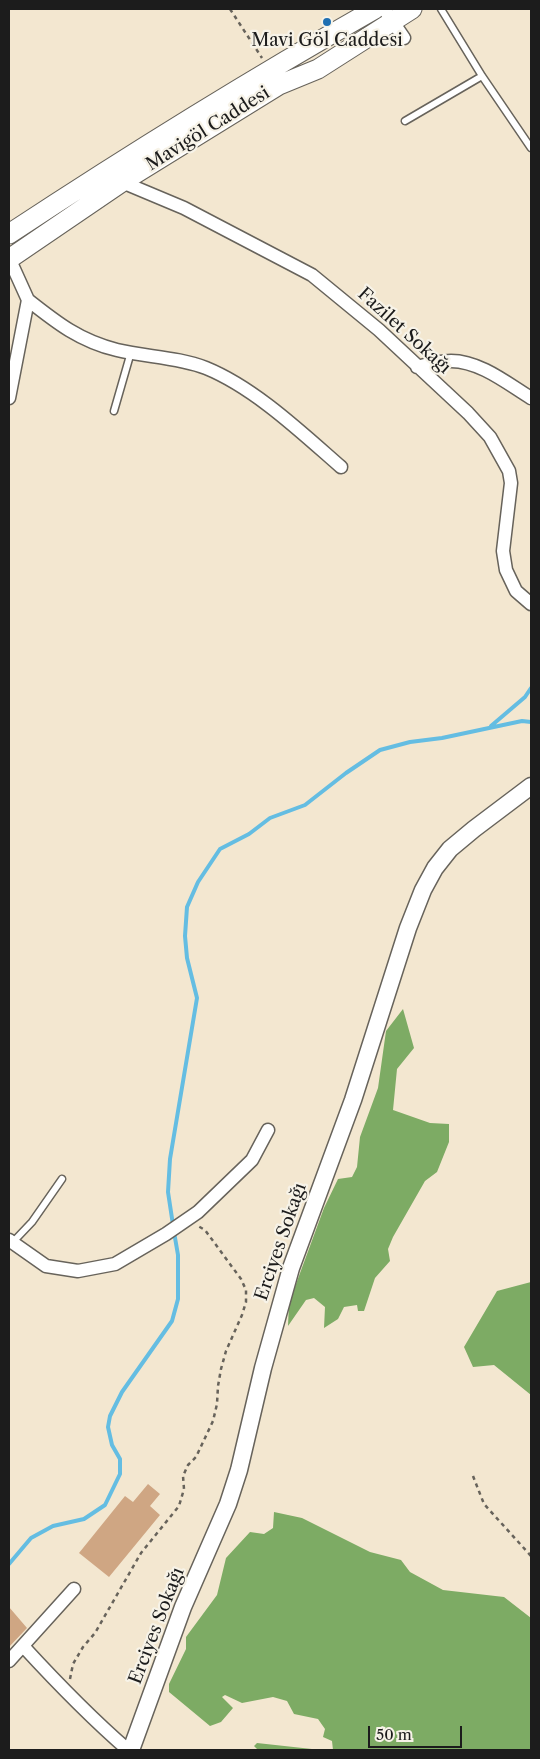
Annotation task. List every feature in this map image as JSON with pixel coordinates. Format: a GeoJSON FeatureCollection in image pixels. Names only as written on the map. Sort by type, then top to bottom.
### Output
{"type":"FeatureCollection","features":[{"type":"Feature","properties":{"kind":"main road","name":"Mavigöl Caddesi"},"geometry":{"type":"LineString","coordinates":[[9,234],[111,166],[269,69],[375,9]]}},
{"type":"Feature","properties":{"kind":"main road","name":"Mavigöl Caddesi"},"geometry":{"type":"LineString","coordinates":[[9,258],[122,182],[279,85],[318,69],[389,15],[412,9]]}},
{"type":"Feature","properties":{"kind":"street"},"geometry":{"type":"LineString","coordinates":[[389,15],[404,38]]}},
{"type":"Feature","properties":{"kind":"street","name":"Fazilet Sokağı"},"geometry":{"type":"LineString","coordinates":[[122,182],[184,208],[312,275],[379,330],[468,413],[490,437],[509,471],[511,483],[503,551],[506,570],[516,591],[531,604]]}},
{"type":"Feature","properties":{"kind":"street"},"geometry":{"type":"LineString","coordinates":[[9,258],[28,300],[63,328],[83,339],[118,350],[186,362],[224,376],[250,392],[341,467]]}},
{"type":"Feature","properties":{"kind":"street"},"geometry":{"type":"LineString","coordinates":[[9,398],[28,300]]}},
{"type":"Feature","properties":{"kind":"street"},"geometry":{"type":"LineString","coordinates":[[417,367],[453,361],[471,365],[491,373],[531,398]]}},
{"type":"Feature","properties":{"kind":"street","name":"Erciyes Sokağı"},"geometry":{"type":"LineString","coordinates":[[129,1750],[183,1607],[228,1504],[239,1470],[260,1378],[291,1268],[353,1100],[408,928],[423,890],[435,868],[450,849],[531,786]]}},
{"type":"Feature","properties":{"kind":"street"},"geometry":{"type":"LineString","coordinates":[[11,1241],[46,1266],[78,1271],[115,1264],[182,1224],[198,1212],[252,1160],[268,1130]]}},
{"type":"Feature","properties":{"kind":"street"},"geometry":{"type":"LineString","coordinates":[[9,1661],[74,1589]]}},
{"type":"Feature","properties":{"kind":"street"},"geometry":{"type":"LineString","coordinates":[[23,1646],[99,1725],[129,1750]]}},
{"type":"Feature","properties":{"kind":"lane"},"geometry":{"type":"LineString","coordinates":[[441,9],[482,76],[531,148]]}},
{"type":"Feature","properties":{"kind":"lane"},"geometry":{"type":"LineString","coordinates":[[404,121],[482,76]]}},
{"type":"Feature","properties":{"kind":"lane"},"geometry":{"type":"LineString","coordinates":[[114,411],[131,352]]}},
{"type":"Feature","properties":{"kind":"lane"},"geometry":{"type":"LineString","coordinates":[[11,1241],[32,1222],[62,1179]]}},
{"type":"Feature","properties":{"kind":"path"},"geometry":{"type":"LineString","coordinates":[[230,9],[269,69]]}},
{"type":"Feature","properties":{"kind":"path"},"geometry":{"type":"LineString","coordinates":[[66,1692],[73,1664],[83,1646],[95,1633],[141,1553],[179,1506],[184,1489],[183,1476],[188,1465],[196,1457],[213,1421],[221,1369],[226,1351],[246,1302],[246,1290],[241,1279],[205,1230],[195,1223],[182,1224]]}},
{"type":"Feature","properties":{"kind":"path"},"geometry":{"type":"LineString","coordinates":[[473,1476],[484,1504],[531,1556]]}},
{"type":"Feature","properties":{"kind":"green space"},"geometry":{"type":"Polygon","coordinates":[[[403,1009],[414,1048],[397,1069],[393,1110],[430,1123],[449,1124],[449,1142],[437,1172],[425,1181],[393,1237],[388,1249],[390,1261],[375,1278],[364,1311],[358,1311],[357,1305],[344,1307],[338,1319],[324,1328],[325,1307],[314,1298],[306,1300],[288,1326],[289,1303],[324,1208],[338,1179],[352,1177],[357,1167],[360,1137],[378,1088],[386,1031],[403,1009]]]}},
{"type":"Feature","properties":{"kind":"green space"},"geometry":{"type":"Polygon","coordinates":[[[531,1282],[531,1395],[494,1365],[473,1367],[464,1347],[497,1291],[531,1282]]]}},
{"type":"Feature","properties":{"kind":"green space"},"geometry":{"type":"Polygon","coordinates":[[[274,1512],[302,1518],[370,1552],[401,1560],[410,1572],[443,1590],[504,1597],[531,1618],[531,1750],[333,1750],[332,1741],[323,1737],[325,1729],[318,1719],[294,1714],[287,1701],[273,1697],[242,1703],[225,1695],[222,1697],[233,1708],[221,1722],[210,1726],[169,1692],[169,1684],[186,1649],[186,1637],[217,1595],[226,1558],[250,1532],[264,1534],[273,1528],[274,1512]]]}},
{"type":"Feature","properties":{"kind":"green space"},"geometry":{"type":"Polygon","coordinates":[[[257,1743],[321,1750],[258,1750],[254,1746],[257,1743]]]}},
{"type":"Feature","properties":{"kind":"building"},"geometry":{"type":"Polygon","coordinates":[[[148,1484],[160,1494],[150,1506],[160,1515],[109,1577],[79,1553],[125,1496],[133,1502],[148,1484]]]}},
{"type":"Feature","properties":{"kind":"building"},"geometry":{"type":"Polygon","coordinates":[[[9,1607],[27,1628],[9,1647],[9,1607]]]}},
{"type":"Feature","properties":{"kind":"waterway"},"geometry":{"type":"LineString","coordinates":[[491,726],[525,697],[531,688]]}},
{"type":"Feature","properties":{"kind":"waterway"},"geometry":{"type":"LineString","coordinates":[[173,1225],[168,1192],[170,1159],[197,998],[187,958],[185,936],[187,907],[198,882],[220,849],[249,834],[270,818],[305,805],[346,773],[380,750],[410,742],[442,738],[522,721],[531,722]]}},
{"type":"Feature","properties":{"kind":"waterway"},"geometry":{"type":"LineString","coordinates":[[9,1564],[31,1538],[53,1526],[84,1519],[105,1505],[120,1474],[120,1459],[112,1445],[108,1427],[110,1416],[122,1392],[172,1321],[178,1299],[178,1255],[174,1232]]}},
{"type":"Feature","properties":{"kind":"place","name":"Mavi Göl Caddesi"},"geometry":{"type":"Point","coordinates":[327,22]}}]}
